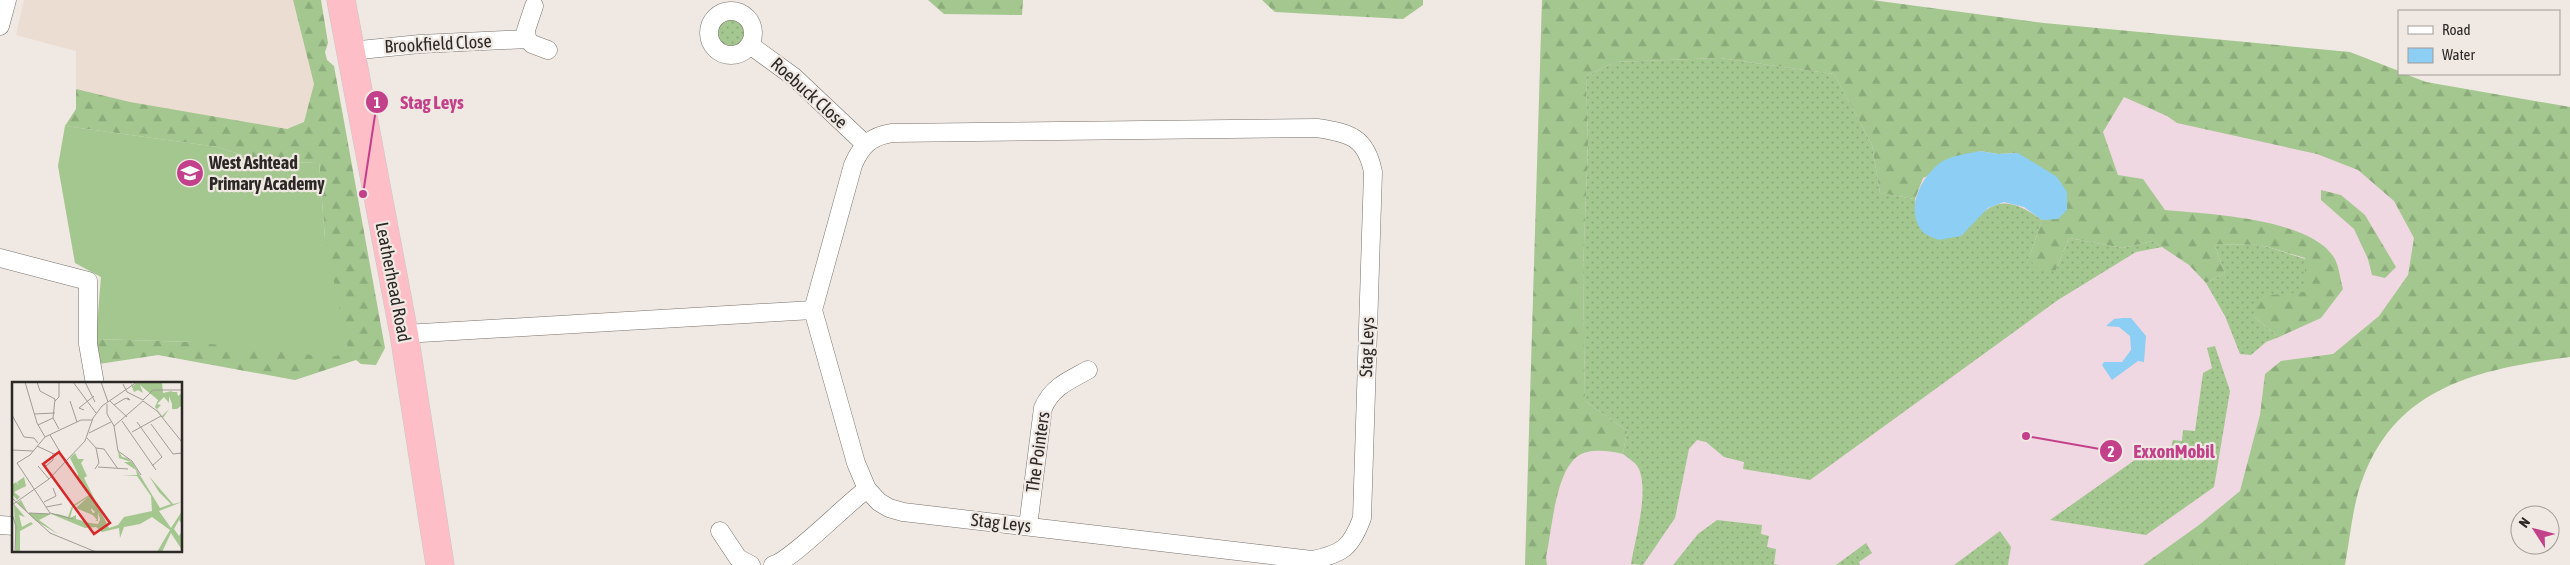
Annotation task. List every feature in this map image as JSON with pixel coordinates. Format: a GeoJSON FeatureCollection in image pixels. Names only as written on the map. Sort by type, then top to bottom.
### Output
{"type":"FeatureCollection","features":[{"type":"Feature","properties":{"kind":"highway","name":"Leatherhead Road"},"geometry":{"type":"LineString","coordinates":[[342,0],[404,334],[440,565]]}},
{"type":"Feature","properties":{"kind":"street"},"geometry":{"type":"LineString","coordinates":[[0,26],[7,0]]}},
{"type":"Feature","properties":{"kind":"street"},"geometry":{"type":"LineString","coordinates":[[526,39],[526,30],[534,6]]}},
{"type":"Feature","properties":{"kind":"street","name":"Brookfield Close"},"geometry":{"type":"LineString","coordinates":[[350,51],[420,44],[526,39],[532,44],[548,50]]}},
{"type":"Feature","properties":{"kind":"street","name":"Roebuck Close"},"geometry":{"type":"LineString","coordinates":[[750,45],[794,77],[865,144]]}},
{"type":"Feature","properties":{"kind":"street","name":"Stag Leys"},"geometry":{"type":"LineString","coordinates":[[813,310],[856,463],[867,489],[878,502],[889,508],[902,512],[1312,560],[1340,553],[1349,545],[1356,534],[1362,518],[1373,172],[1369,154],[1361,142],[1348,135],[1317,128],[892,133],[874,137],[865,144]]}},
{"type":"Feature","properties":{"kind":"street"},"geometry":{"type":"LineString","coordinates":[[404,334],[813,310],[853,165],[865,144]]}},
{"type":"Feature","properties":{"kind":"street"},"geometry":{"type":"LineString","coordinates":[[0,258],[88,281],[88,344],[95,382]]}},
{"type":"Feature","properties":{"kind":"street","name":"The Pointers"},"geometry":{"type":"LineString","coordinates":[[1028,526],[1043,408],[1048,395],[1056,387],[1088,370]]}},
{"type":"Feature","properties":{"kind":"street"},"geometry":{"type":"LineString","coordinates":[[773,565],[791,555],[867,489]]}},
{"type":"Feature","properties":{"kind":"street"},"geometry":{"type":"LineString","coordinates":[[720,531],[738,558],[751,565]]}},
{"type":"Feature","properties":{"kind":"shaded area","name":"West Ashtead Primary Academy"},"geometry":{"type":"Polygon","coordinates":[[[24,0],[293,0],[314,84],[304,122],[96,339],[101,277],[75,263],[58,166],[65,126],[76,109],[76,51],[16,35],[24,0]]]}},
{"type":"Feature","properties":{"kind":"shaded area"},"geometry":{"type":"Polygon","coordinates":[[[1542,0],[2570,146],[2570,239],[2167,565],[1525,565],[1542,0]]]}},
{"type":"Feature","properties":{"kind":"green space"},"geometry":{"type":"Polygon","coordinates":[[[293,0],[321,0],[328,43],[325,52],[327,60],[334,66],[385,348],[376,365],[361,364],[356,360],[295,380],[158,355],[99,364],[96,339],[192,342],[325,239],[319,162],[266,163],[218,147],[65,126],[76,109],[76,89],[130,102],[287,129],[304,122],[314,84],[293,0]]]}},
{"type":"Feature","properties":{"kind":"green space"},"geometry":{"type":"Polygon","coordinates":[[[928,0],[1023,0],[1022,15],[944,14],[928,0]]]}},
{"type":"Feature","properties":{"kind":"green space"},"geometry":{"type":"Polygon","coordinates":[[[1262,0],[1423,0],[1423,5],[1403,19],[1275,12],[1262,0]]]}},
{"type":"Feature","properties":{"kind":"green space"},"geometry":{"type":"Polygon","coordinates":[[[1542,0],[1872,0],[2044,23],[2350,52],[2398,71],[2398,75],[2408,75],[2426,82],[2570,107],[2570,357],[2498,369],[2466,379],[2436,392],[2410,410],[2387,434],[2369,463],[2356,501],[2345,565],[2143,565],[2199,525],[2240,491],[2260,415],[2265,374],[2281,361],[2333,354],[2379,316],[2408,275],[2414,238],[2394,201],[2358,170],[2317,154],[2177,123],[2167,116],[2124,97],[2103,132],[2118,175],[2143,179],[2165,210],[2230,216],[2280,226],[2302,233],[2320,243],[2335,259],[2343,289],[2321,318],[2279,337],[2255,318],[2260,296],[2305,292],[2305,258],[2261,245],[2214,244],[2225,273],[2206,283],[2189,265],[2153,241],[2123,248],[2069,238],[2056,270],[2039,271],[2029,258],[2042,220],[2058,218],[2018,153],[1998,154],[1980,151],[1923,178],[1915,199],[1880,193],[1872,145],[1834,74],[1720,58],[1615,62],[1586,76],[1588,143],[1583,270],[1585,401],[1627,431],[1623,454],[1606,451],[1588,452],[1578,456],[1570,464],[1559,488],[1546,557],[1547,565],[1525,565],[1542,0]]]}},
{"type":"Feature","properties":{"kind":"green space"},"geometry":{"type":"Polygon","coordinates":[[[731,19],[741,23],[745,33],[741,43],[731,47],[721,43],[717,33],[721,23],[731,19]]]}},
{"type":"Feature","properties":{"kind":"green space"},"geometry":{"type":"Polygon","coordinates":[[[1720,58],[1834,74],[1872,145],[1880,193],[1915,199],[1916,213],[1961,236],[1989,208],[1998,204],[2007,204],[2029,211],[2042,220],[2029,258],[2056,270],[2069,238],[2123,248],[2153,241],[2162,247],[2136,252],[2058,300],[1810,480],[1743,469],[1744,462],[1724,457],[1706,442],[1697,440],[1689,449],[1675,518],[1643,565],[1631,564],[1642,501],[1643,488],[1641,477],[1637,465],[1623,454],[1627,431],[1585,401],[1583,270],[1588,143],[1586,76],[1615,62],[1720,58]]]}},
{"type":"Feature","properties":{"kind":"green space"},"geometry":{"type":"Polygon","coordinates":[[[65,126],[218,147],[266,163],[319,162],[325,239],[349,353],[331,357],[192,342],[96,339],[101,277],[75,263],[58,166],[65,126]]]}},
{"type":"Feature","properties":{"kind":"green space"},"geometry":{"type":"Polygon","coordinates":[[[2321,190],[2341,195],[2365,215],[2396,267],[2385,278],[2372,275],[2368,259],[2354,229],[2321,200],[2321,190]]]}},
{"type":"Feature","properties":{"kind":"green space"},"geometry":{"type":"Polygon","coordinates":[[[2214,244],[2261,245],[2305,259],[2305,292],[2255,318],[2279,337],[2266,342],[2251,355],[2240,354],[2225,316],[2206,283],[2225,273],[2214,244]]]}},
{"type":"Feature","properties":{"kind":"green space"},"geometry":{"type":"Polygon","coordinates":[[[2215,346],[2230,391],[2214,487],[2146,535],[2050,520],[2149,450],[2170,452],[2173,440],[2182,441],[2183,430],[2195,431],[2203,373],[2212,368],[2207,348],[2215,346]]]}},
{"type":"Feature","properties":{"kind":"green space"},"geometry":{"type":"Polygon","coordinates":[[[1717,520],[1762,525],[1761,534],[1769,536],[1767,547],[1776,549],[1774,564],[1779,565],[1673,565],[1698,534],[1717,520]]]}},
{"type":"Feature","properties":{"kind":"green space"},"geometry":{"type":"Polygon","coordinates":[[[2000,531],[2011,547],[2008,565],[1954,565],[2000,531]]]}},
{"type":"Feature","properties":{"kind":"green space"},"geometry":{"type":"Polygon","coordinates":[[[1866,543],[1872,553],[1859,562],[1860,565],[1836,565],[1866,543]]]}},
{"type":"Feature","properties":{"kind":"water"},"geometry":{"type":"Polygon","coordinates":[[[1980,151],[1998,154],[2018,153],[2057,177],[2067,192],[2067,210],[2058,219],[2042,220],[2024,207],[2004,202],[1988,208],[1961,236],[1939,240],[1925,234],[1917,222],[1915,213],[1915,204],[1921,185],[1933,169],[1944,160],[1980,151]]]}},
{"type":"Feature","properties":{"kind":"water"},"geometry":{"type":"Polygon","coordinates":[[[2131,318],[2146,336],[2144,362],[2138,361],[2112,380],[2102,365],[2104,362],[2122,362],[2131,350],[2130,336],[2119,327],[2106,326],[2114,319],[2131,318]]]}},
{"type":"Feature","properties":{"kind":"place","name":"West Ashtead Primary Academy"},"geometry":{"type":"Point","coordinates":[190,173]}},
{"type":"Feature","properties":{"kind":"place","name":"Stag Leys"},"geometry":{"type":"Point","coordinates":[363,194]}},
{"type":"Feature","properties":{"kind":"place","name":"ExxonMobil"},"geometry":{"type":"Point","coordinates":[2026,436]}}]}
